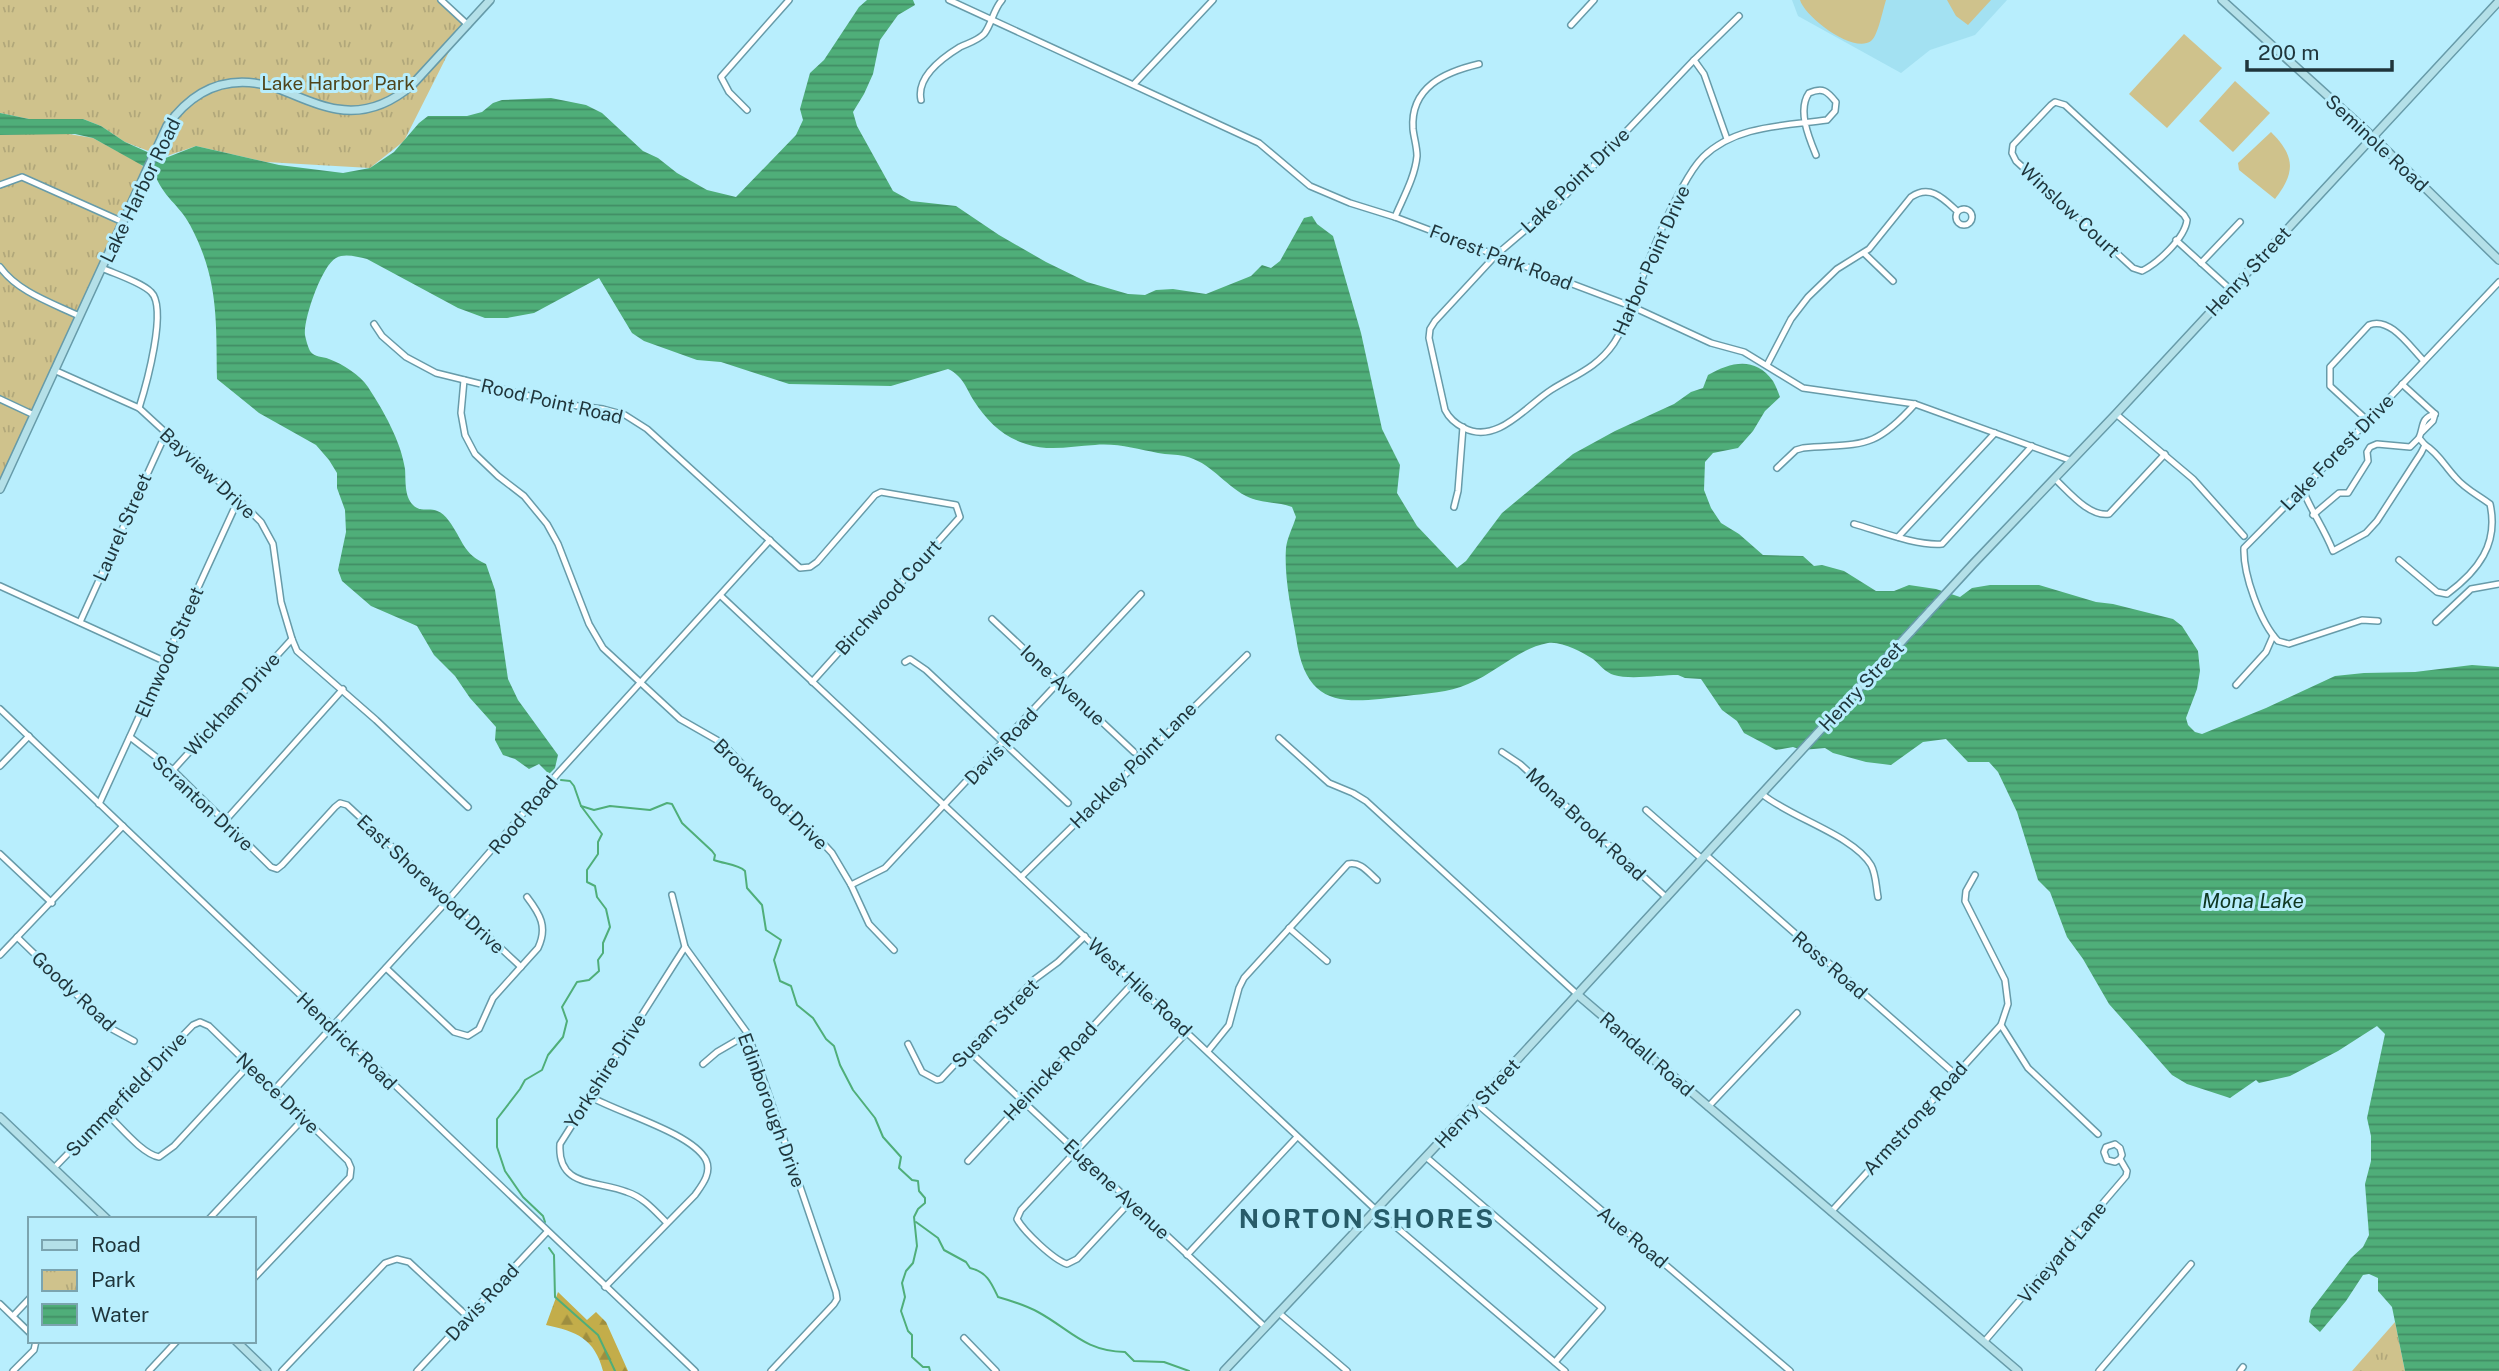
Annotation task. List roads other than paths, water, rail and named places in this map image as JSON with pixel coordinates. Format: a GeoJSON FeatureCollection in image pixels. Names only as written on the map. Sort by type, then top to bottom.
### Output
{"type":"FeatureCollection","features":[{"type":"Feature","properties":{"kind":"street"},"geometry":{"type":"LineString","coordinates":[[441,0],[468,24]]}},
{"type":"Feature","properties":{"kind":"street","name":"Lake Harbor Road"},"geometry":{"type":"LineString","coordinates":[[0,489],[167,126],[189,101],[220,85],[240,82],[258,83],[319,105],[346,111],[373,108],[386,103],[412,85],[490,0]]}},
{"type":"Feature","properties":{"kind":"street"},"geometry":{"type":"LineString","coordinates":[[747,110],[729,92],[721,77],[789,0]]}},
{"type":"Feature","properties":{"kind":"street","name":"Forest Park Road"},"geometry":{"type":"LineString","coordinates":[[949,0],[1263,146],[1310,186],[1350,203],[1496,255],[1633,307],[1711,342],[1744,352],[1803,388],[1915,404],[2072,461]]}},
{"type":"Feature","properties":{"kind":"street"},"geometry":{"type":"LineString","coordinates":[[921,100],[919,93],[923,80],[947,56],[984,33],[1002,0]]}},
{"type":"Feature","properties":{"kind":"street"},"geometry":{"type":"LineString","coordinates":[[1134,84],[1213,0]]}},
{"type":"Feature","properties":{"kind":"street"},"geometry":{"type":"LineString","coordinates":[[1571,25],[1594,0]]}},
{"type":"Feature","properties":{"kind":"street","name":"Seminole Road"},"geometry":{"type":"LineString","coordinates":[[2222,0],[2373,137],[2499,260]]}},
{"type":"Feature","properties":{"kind":"street","name":"Henry Street"},"geometry":{"type":"LineString","coordinates":[[1224,1371],[1578,995],[1973,564],[2055,480],[2499,1]]}},
{"type":"Feature","properties":{"kind":"street","name":"Lake Point Drive"},"geometry":{"type":"LineString","coordinates":[[1463,427],[1448,416],[1445,410],[1429,338],[1430,329],[1496,255],[1570,191],[1694,60],[1740,16]]}},
{"type":"Feature","properties":{"kind":"street"},"geometry":{"type":"LineString","coordinates":[[1694,60],[1710,88],[1727,139],[1757,130],[1806,122],[1827,120],[1835,111],[1836,102],[1827,91],[1815,91],[1805,99],[1806,122],[1816,155]]}},
{"type":"Feature","properties":{"kind":"street"},"geometry":{"type":"LineString","coordinates":[[1395,217],[1417,157],[1414,117],[1421,96],[1443,75],[1479,64]]}},
{"type":"Feature","properties":{"kind":"street","name":"Winslow Court"},"geometry":{"type":"LineString","coordinates":[[2060,102],[2184,215],[2187,225],[2176,240],[2151,266],[2142,271],[2133,268],[2016,161],[2012,153],[2013,145],[2050,105],[2060,102]]}},
{"type":"Feature","properties":{"kind":"street","name":"Harbor Point Drive"},"geometry":{"type":"LineString","coordinates":[[1463,427],[1479,433],[1499,428],[1553,388],[1597,363],[1614,343],[1633,307],[1656,242],[1690,172],[1703,157],[1727,139]]}},
{"type":"Feature","properties":{"kind":"street"},"geometry":{"type":"LineString","coordinates":[[0,185],[22,177],[122,222]]}},
{"type":"Feature","properties":{"kind":"street"},"geometry":{"type":"LineString","coordinates":[[1767,365],[1791,318],[1808,297],[1837,269],[1865,254],[1904,204],[1919,191],[1937,194],[1957,211]]}},
{"type":"Feature","properties":{"kind":"street"},"geometry":{"type":"LineString","coordinates":[[2201,263],[2240,222]]}},
{"type":"Feature","properties":{"kind":"street"},"geometry":{"type":"LineString","coordinates":[[2176,240],[2230,289]]}},
{"type":"Feature","properties":{"kind":"street"},"geometry":{"type":"LineString","coordinates":[[1865,254],[1893,281]]}},
{"type":"Feature","properties":{"kind":"street"},"geometry":{"type":"LineString","coordinates":[[0,267],[26,291],[79,316]]}},
{"type":"Feature","properties":{"kind":"street"},"geometry":{"type":"LineString","coordinates":[[102,268],[149,290],[155,298],[157,324],[139,408]]}},
{"type":"Feature","properties":{"kind":"street","name":"Lake Forest Drive"},"geometry":{"type":"LineString","coordinates":[[2275,639],[2250,584],[2244,548],[2499,282]]}},
{"type":"Feature","properties":{"kind":"street"},"geometry":{"type":"LineString","coordinates":[[2368,421],[2330,386],[2330,367],[2370,325],[2378,321],[2387,324],[2424,361]]}},
{"type":"Feature","properties":{"kind":"street","name":"Rood Point Road"},"geometry":{"type":"LineString","coordinates":[[374,324],[382,336],[422,367],[562,404],[603,408],[625,415],[647,429],[800,568],[810,567],[817,562],[881,492],[947,502],[956,505],[959,511]]}},
{"type":"Feature","properties":{"kind":"street","name":"Bayview Drive"},"geometry":{"type":"LineString","coordinates":[[54,370],[139,408],[240,500],[261,523],[273,544],[281,602],[297,651],[468,807]]}},
{"type":"Feature","properties":{"kind":"street","name":"Brookwood Drive"},"geometry":{"type":"LineString","coordinates":[[464,380],[461,413],[465,435],[475,454],[524,496],[547,524],[558,544],[596,638],[608,654],[680,719],[722,743],[777,801],[832,853],[869,924],[894,950]]}},
{"type":"Feature","properties":{"kind":"street"},"geometry":{"type":"LineString","coordinates":[[2399,560],[2437,593],[2447,594],[2472,571],[2493,536],[2490,504],[2468,490],[2435,452],[2424,445],[2422,423],[2429,415],[2435,414],[2402,384]]}},
{"type":"Feature","properties":{"kind":"street"},"geometry":{"type":"LineString","coordinates":[[0,399],[34,415]]}},
{"type":"Feature","properties":{"kind":"street"},"geometry":{"type":"LineString","coordinates":[[1777,468],[1796,450],[1856,445],[1877,439],[1896,426],[1915,404]]}},
{"type":"Feature","properties":{"kind":"street"},"geometry":{"type":"LineString","coordinates":[[2116,414],[2193,480],[2244,536]]}},
{"type":"Feature","properties":{"kind":"street"},"geometry":{"type":"LineString","coordinates":[[1454,507],[1458,491],[1463,427]]}},
{"type":"Feature","properties":{"kind":"street","name":"Laurel Street"},"geometry":{"type":"LineString","coordinates":[[79,622],[166,433]]}},
{"type":"Feature","properties":{"kind":"street"},"geometry":{"type":"LineString","coordinates":[[1898,537],[1995,433]]}},
{"type":"Feature","properties":{"kind":"street"},"geometry":{"type":"LineString","coordinates":[[2313,515],[2339,493],[2348,493],[2368,461],[2367,453],[2370,447],[2377,444],[2410,447],[2421,435]]}},
{"type":"Feature","properties":{"kind":"street"},"geometry":{"type":"LineString","coordinates":[[2302,488],[2333,551],[2366,533],[2377,521],[2424,445]]}},
{"type":"Feature","properties":{"kind":"street"},"geometry":{"type":"LineString","coordinates":[[1854,524],[1898,537],[1942,544],[2032,446]]}},
{"type":"Feature","properties":{"kind":"street"},"geometry":{"type":"LineString","coordinates":[[2055,480],[2091,510],[2106,515],[2165,454]]}},
{"type":"Feature","properties":{"kind":"street","name":"Elmwood Street"},"geometry":{"type":"LineString","coordinates":[[99,804],[240,500]]}},
{"type":"Feature","properties":{"kind":"street","name":"Birchwood Court"},"geometry":{"type":"LineString","coordinates":[[812,682],[960,517],[959,511]]}},
{"type":"Feature","properties":{"kind":"street","name":"Rood Road"},"geometry":{"type":"LineString","coordinates":[[275,1089],[770,540]]}},
{"type":"Feature","properties":{"kind":"street"},"geometry":{"type":"LineString","coordinates":[[2436,622],[2471,589],[2499,584]]}},
{"type":"Feature","properties":{"kind":"street"},"geometry":{"type":"LineString","coordinates":[[0,586],[164,662]]}},
{"type":"Feature","properties":{"kind":"street","name":"Davis Road"},"geometry":{"type":"LineString","coordinates":[[851,885],[881,872],[1141,594]]}},
{"type":"Feature","properties":{"kind":"street","name":"West Hile Road"},"geometry":{"type":"LineString","coordinates":[[721,596],[1297,1137],[1376,1209],[1565,1371]]}},
{"type":"Feature","properties":{"kind":"street","name":"Ione Avenue"},"geometry":{"type":"LineString","coordinates":[[992,619],[1135,752]]}},
{"type":"Feature","properties":{"kind":"street"},"geometry":{"type":"LineString","coordinates":[[2236,685],[2275,639],[2289,644],[2362,620],[2378,621]]}},
{"type":"Feature","properties":{"kind":"street","name":"Wickham Drive"},"geometry":{"type":"LineString","coordinates":[[173,770],[292,639]]}},
{"type":"Feature","properties":{"kind":"street","name":"Hackley Point Lane"},"geometry":{"type":"LineString","coordinates":[[1021,877],[1247,655]]}},
{"type":"Feature","properties":{"kind":"street"},"geometry":{"type":"LineString","coordinates":[[905,662],[911,660],[926,670],[1068,803]]}},
{"type":"Feature","properties":{"kind":"street"},"geometry":{"type":"LineString","coordinates":[[224,822],[342,690]]}},
{"type":"Feature","properties":{"kind":"street","name":"Hendrick Road"},"geometry":{"type":"LineString","coordinates":[[0,709],[695,1371]]}},
{"type":"Feature","properties":{"kind":"street"},"geometry":{"type":"LineString","coordinates":[[0,766],[29,736]]}},
{"type":"Feature","properties":{"kind":"street","name":"Scranton Drive"},"geometry":{"type":"LineString","coordinates":[[130,737],[173,770],[271,867],[277,869],[340,803]]}},
{"type":"Feature","properties":{"kind":"street","name":"Randall Road"},"geometry":{"type":"LineString","coordinates":[[1279,738],[1329,783],[1366,801],[1578,995],[2018,1371]]}},
{"type":"Feature","properties":{"kind":"street","name":"Mona Brook Road"},"geometry":{"type":"LineString","coordinates":[[1502,752],[1520,764],[1667,898]]}},
{"type":"Feature","properties":{"kind":"street"},"geometry":{"type":"LineString","coordinates":[[1762,794],[1780,808],[1832,834],[1865,858],[1873,869],[1878,897]]}},
{"type":"Feature","properties":{"kind":"street","name":"East Shorewood Drive"},"geometry":{"type":"LineString","coordinates":[[340,803],[347,805],[521,967]]}},
{"type":"Feature","properties":{"kind":"street","name":"Ross Road"},"geometry":{"type":"LineString","coordinates":[[1646,810],[1955,1074]]}},
{"type":"Feature","properties":{"kind":"street"},"geometry":{"type":"LineString","coordinates":[[0,955],[123,826]]}},
{"type":"Feature","properties":{"kind":"street"},"geometry":{"type":"LineString","coordinates":[[0,854],[51,903]]}},
{"type":"Feature","properties":{"kind":"street"},"geometry":{"type":"LineString","coordinates":[[1208,1051],[1229,1025],[1244,978],[1348,864],[1354,862],[1360,865],[1377,880]]}},
{"type":"Feature","properties":{"kind":"street"},"geometry":{"type":"LineString","coordinates":[[1975,875],[1966,891],[1965,901],[2005,981],[2008,1004],[2001,1025],[2028,1068],[2098,1134]]}},
{"type":"Feature","properties":{"kind":"street","name":"Edinborough Drive"},"geometry":{"type":"LineString","coordinates":[[671,895],[685,947],[747,1034],[837,1299],[771,1371]]}},
{"type":"Feature","properties":{"kind":"street"},"geometry":{"type":"LineString","coordinates":[[386,968],[454,1032],[468,1036],[479,1029],[493,998],[538,948],[543,938],[543,925],[538,911],[527,897]]}},
{"type":"Feature","properties":{"kind":"street"},"geometry":{"type":"LineString","coordinates":[[1289,928],[1327,961]]}},
{"type":"Feature","properties":{"kind":"street","name":"Susan Street"},"geometry":{"type":"LineString","coordinates":[[908,1044],[922,1072],[937,1080],[941,1079],[1035,979],[1058,962],[1085,936]]}},
{"type":"Feature","properties":{"kind":"street","name":"Goody Road"},"geometry":{"type":"LineString","coordinates":[[17,937],[112,1029],[134,1041]]}},
{"type":"Feature","properties":{"kind":"street","name":"Yorkshire Drive"},"geometry":{"type":"LineString","coordinates":[[666,1222],[634,1194],[577,1179],[569,1174],[561,1164],[560,1144],[685,947]]}},
{"type":"Feature","properties":{"kind":"street","name":"Heinicke Road"},"geometry":{"type":"LineString","coordinates":[[968,1161],[1134,982]]}},
{"type":"Feature","properties":{"kind":"street"},"geometry":{"type":"LineString","coordinates":[[1709,1107],[1797,1013]]}},
{"type":"Feature","properties":{"kind":"street","name":"Neece Drive"},"geometry":{"type":"LineString","coordinates":[[200,1022],[209,1026],[275,1089],[348,1161],[351,1168],[350,1177],[256,1276]]}},
{"type":"Feature","properties":{"kind":"street","name":"Summerfield Drive"},"geometry":{"type":"LineString","coordinates":[[54,1168],[176,1041],[200,1022]]}},
{"type":"Feature","properties":{"kind":"street","name":"Armstrong Road"},"geometry":{"type":"LineString","coordinates":[[1830,1212],[2001,1025]]}},
{"type":"Feature","properties":{"kind":"street"},"geometry":{"type":"LineString","coordinates":[[1130,1202],[1077,1259],[1068,1264],[1062,1263],[1022,1228],[1017,1219],[1021,1210],[1187,1032]]}},
{"type":"Feature","properties":{"kind":"street"},"geometry":{"type":"LineString","coordinates":[[703,1064],[747,1034]]}},
{"type":"Feature","properties":{"kind":"street","name":"Eugene Avenue"},"geometry":{"type":"LineString","coordinates":[[969,1051],[1265,1327]]}},
{"type":"Feature","properties":{"kind":"street"},"geometry":{"type":"LineString","coordinates":[[107,1114],[152,1156],[165,1155],[249,1065]]}},
{"type":"Feature","properties":{"kind":"street"},"geometry":{"type":"LineString","coordinates":[[591,1097],[683,1139],[706,1161],[707,1175],[704,1184],[605,1287]]}},
{"type":"Feature","properties":{"kind":"street","name":"Aue Road"},"geometry":{"type":"LineString","coordinates":[[1476,1104],[1790,1371]]}},
{"type":"Feature","properties":{"kind":"street"},"geometry":{"type":"LineString","coordinates":[[0,1117],[105,1217]]}},
{"type":"Feature","properties":{"kind":"street"},"geometry":{"type":"LineString","coordinates":[[211,1217],[304,1118]]}},
{"type":"Feature","properties":{"kind":"street"},"geometry":{"type":"LineString","coordinates":[[1187,1255],[1297,1137]]}},
{"type":"Feature","properties":{"kind":"street"},"geometry":{"type":"LineString","coordinates":[[1426,1157],[1602,1308],[1555,1362]]}},
{"type":"Feature","properties":{"kind":"street","name":"Vineyard Lane"},"geometry":{"type":"LineString","coordinates":[[1984,1342],[2126,1176],[2127,1171],[2120,1159]]}},
{"type":"Feature","properties":{"kind":"street","name":"Davis Road"},"geometry":{"type":"LineString","coordinates":[[417,1371],[547,1232]]}},
{"type":"Feature","properties":{"kind":"street"},"geometry":{"type":"LineString","coordinates":[[282,1371],[385,1263],[397,1259],[409,1262],[468,1317]]}},
{"type":"Feature","properties":{"kind":"street"},"geometry":{"type":"LineString","coordinates":[[2099,1371],[2190,1264]]}},
{"type":"Feature","properties":{"kind":"street"},"geometry":{"type":"LineString","coordinates":[[13,1316],[28,1300]]}},
{"type":"Feature","properties":{"kind":"street"},"geometry":{"type":"LineString","coordinates":[[0,1304],[28,1331]]}},
{"type":"Feature","properties":{"kind":"street"},"geometry":{"type":"LineString","coordinates":[[1279,1313],[1347,1371]]}},
{"type":"Feature","properties":{"kind":"street"},"geometry":{"type":"LineString","coordinates":[[964,1338],[996,1371]]}},
{"type":"Feature","properties":{"kind":"street"},"geometry":{"type":"LineString","coordinates":[[13,1371],[37,1343]]}},
{"type":"Feature","properties":{"kind":"street"},"geometry":{"type":"LineString","coordinates":[[149,1371],[175,1343]]}},
{"type":"Feature","properties":{"kind":"street"},"geometry":{"type":"LineString","coordinates":[[238,1343],[267,1371]]}},
{"type":"Feature","properties":{"kind":"water","name":"Mona Lake"},"geometry":{"type":"Polygon","coordinates":[[[867,0],[913,0],[915,5],[898,15],[880,40],[873,74],[853,112],[857,126],[893,191],[911,201],[956,206],[1046,262],[1087,282],[1128,294],[1145,295],[1156,290],[1173,289],[1206,294],[1251,276],[1262,265],[1271,268],[1280,261],[1304,218],[1312,216],[1317,224],[1333,236],[1361,333],[1382,429],[1400,465],[1397,493],[1417,526],[1457,568],[1466,561],[1502,513],[1573,454],[1703,388],[1708,375],[1725,367],[1742,364],[1751,365],[1766,373],[1780,397],[1765,411],[1738,448],[1713,453],[1705,462],[1704,490],[1721,523],[1739,534],[1763,555],[1803,556],[1814,566],[1822,565],[1844,571],[1876,591],[1894,591],[1909,585],[1936,589],[1960,597],[1972,588],[1990,585],[2039,585],[2096,602],[2173,619],[2182,626],[2198,651],[2200,671],[2197,689],[2186,718],[2188,725],[2195,732],[2202,734],[2335,676],[2415,672],[2472,665],[2499,667],[2499,1371],[2405,1371],[2392,1307],[2378,1291],[2378,1278],[2369,1274],[2363,1275],[2320,1332],[2309,1322],[2311,1310],[2351,1258],[2363,1247],[2369,1235],[2365,1184],[2371,1161],[2371,1136],[2367,1118],[2385,1034],[2377,1026],[2338,1051],[2290,1076],[2259,1083],[2256,1080],[2230,1098],[2187,1084],[2172,1075],[2109,1004],[2067,937],[2050,892],[2038,880],[2017,812],[1998,772],[1989,762],[1968,762],[1946,739],[1923,742],[1891,765],[1866,762],[1833,753],[1825,748],[1802,750],[1793,747],[1776,750],[1744,733],[1737,721],[1722,710],[1701,679],[1678,675],[1614,675],[1583,653],[1554,643],[1527,650],[1478,679],[1453,689],[1365,700],[1332,697],[1319,690],[1309,678],[1301,661],[1286,570],[1287,544],[1296,517],[1292,507],[1246,496],[1193,459],[1119,446],[1052,448],[1018,441],[990,422],[961,379],[948,369],[891,386],[789,384],[721,362],[697,360],[644,341],[632,333],[599,278],[534,313],[507,318],[485,318],[458,308],[367,259],[351,256],[336,258],[325,271],[310,306],[305,335],[310,351],[340,364],[365,383],[400,448],[410,501],[417,508],[434,510],[444,515],[472,556],[486,564],[495,590],[508,679],[518,700],[558,755],[555,768],[549,774],[539,764],[529,769],[515,759],[503,755],[495,740],[496,727],[455,676],[434,655],[417,626],[371,606],[342,581],[338,570],[346,532],[345,510],[337,488],[337,473],[316,445],[259,413],[217,379],[214,300],[206,264],[190,225],[162,188],[154,172],[93,138],[75,134],[0,135],[0,113],[29,119],[83,119],[163,159],[196,146],[279,165],[343,173],[370,168],[394,152],[428,116],[467,116],[482,112],[502,100],[551,98],[586,105],[602,113],[643,151],[658,158],[677,173],[707,190],[736,197],[796,135],[803,120],[800,109],[810,73],[824,60],[859,7],[867,0]]]}},
{"type":"Feature","properties":{"kind":"waterway"},"geometry":{"type":"LineString","coordinates":[[545,1222],[543,1216],[523,1197],[505,1171],[497,1147],[497,1119],[525,1080],[542,1070],[548,1055],[563,1037],[567,1021],[562,1007],[577,982],[589,980],[599,971],[598,960],[603,953],[603,943],[610,927],[606,909],[597,897],[595,886],[587,882],[587,870],[598,854],[598,842],[602,834],[581,806],[574,786],[570,781],[561,780]]}},
{"type":"Feature","properties":{"kind":"waterway"},"geometry":{"type":"LineString","coordinates":[[581,806],[594,810],[610,806],[650,810],[667,803],[672,804],[682,823],[712,851],[714,860],[735,865],[745,871],[747,888],[762,905],[766,930],[781,940],[774,960],[780,981],[791,986],[797,1005],[813,1018],[826,1039],[834,1046],[853,1090],[875,1118],[883,1137],[901,1157],[899,1168],[912,1180],[918,1181],[919,1191],[925,1198],[925,1203],[914,1217],[917,1246],[913,1263],[906,1271],[902,1283],[905,1297],[901,1311],[912,1335],[912,1357],[923,1367],[929,1367],[930,1371]]}},
{"type":"Feature","properties":{"kind":"waterway"},"geometry":{"type":"LineString","coordinates":[[916,1222],[938,1238],[944,1250],[984,1275],[991,1282],[998,1297],[1033,1310],[1088,1344],[1125,1352],[1134,1361],[1164,1362],[1189,1371]]}},
{"type":"Feature","properties":{"kind":"waterway"},"geometry":{"type":"LineString","coordinates":[[549,1248],[554,1255],[555,1297],[598,1335],[615,1371]]}},
{"type":"Feature","properties":{"kind":"district","name":"NORTON SHORES"},"geometry":{"type":"Point","coordinates":[1367,1218]}},
{"type":"Feature","properties":{"kind":"park label","name":"Lake Harbor Park"},"geometry":{"type":"Point","coordinates":[338,83]}}]}
